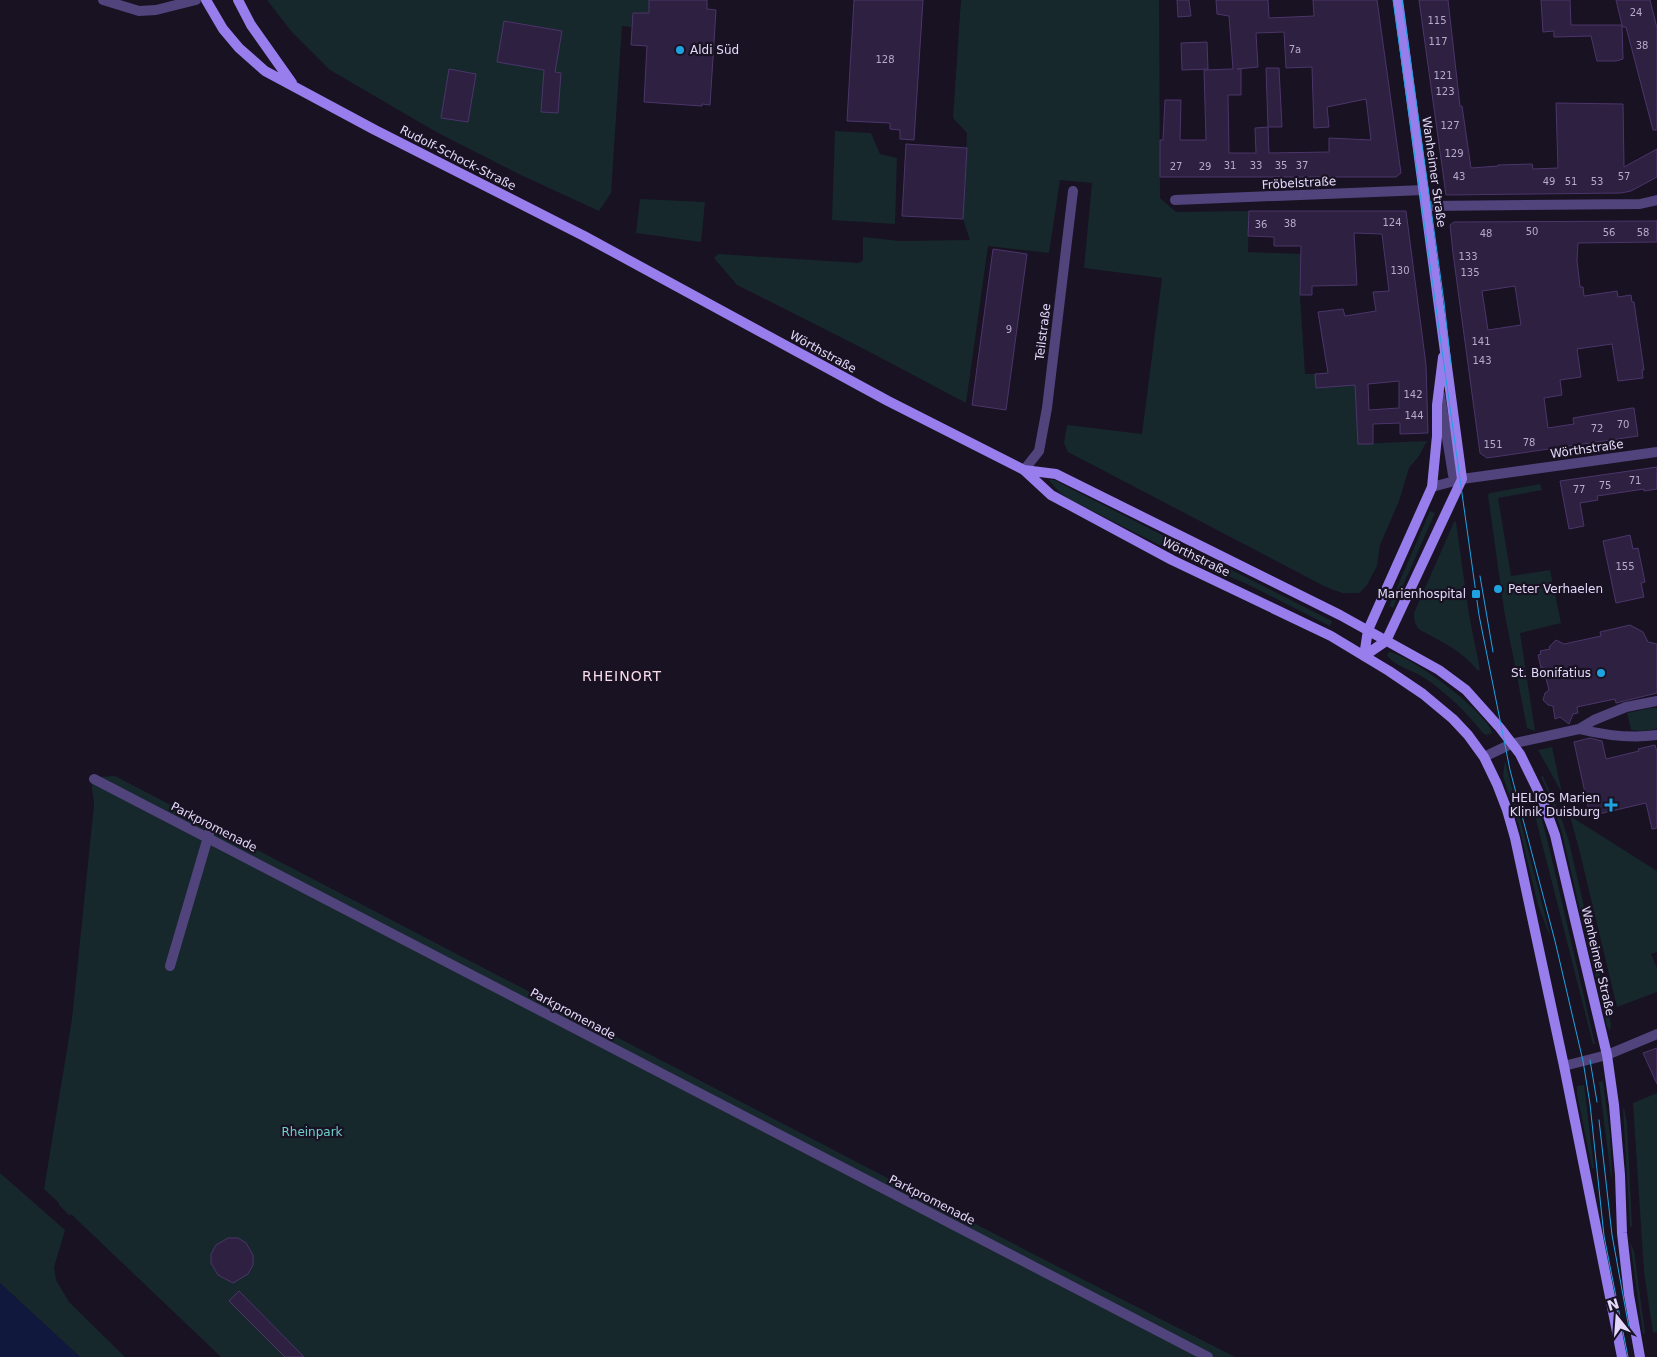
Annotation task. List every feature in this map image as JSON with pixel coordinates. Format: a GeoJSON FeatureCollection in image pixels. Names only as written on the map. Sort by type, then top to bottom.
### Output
{"type":"FeatureCollection","features":[{"type":"Feature","properties":{"kind":"street"},"geometry":{"type":"LineString","coordinates":[[103,0],[139,11],[156,10],[196,0]]}},
{"type":"Feature","properties":{"kind":"street","name":"Rudolf-Schock-Straße"},"geometry":{"type":"LineString","coordinates":[[206,0],[223,29],[239,48],[265,71],[612,252]]}},
{"type":"Feature","properties":{"kind":"street","name":"Rudolf-Schock-Straße"},"geometry":{"type":"LineString","coordinates":[[238,0],[251,25],[294,86]]}},
{"type":"Feature","properties":{"kind":"street","name":"Wanheimer Straße"},"geometry":{"type":"LineString","coordinates":[[1398,0],[1462,478]]}},
{"type":"Feature","properties":{"kind":"street","name":"Fröbelstraße"},"geometry":{"type":"LineString","coordinates":[[1174,200],[1424,190]]}},
{"type":"Feature","properties":{"kind":"street","name":"Teilstraße"},"geometry":{"type":"LineString","coordinates":[[1024,470],[1038,451],[1047,408],[1073,191]]}},
{"type":"Feature","properties":{"kind":"street"},"geometry":{"type":"LineString","coordinates":[[1426,206],[1640,204],[1657,200]]}},
{"type":"Feature","properties":{"kind":"street","name":"Wörthstraße"},"geometry":{"type":"LineString","coordinates":[[612,252],[888,402],[1024,470],[1051,495],[1172,560],[1330,636],[1364,656]]}},
{"type":"Feature","properties":{"kind":"street","name":"Wanheimer Straße"},"geometry":{"type":"LineString","coordinates":[[1364,656],[1368,630],[1432,488],[1437,436],[1438,390],[1445,348]]}},
{"type":"Feature","properties":{"kind":"street"},"geometry":{"type":"LineString","coordinates":[[1438,390],[1453,475],[1462,478],[1386,641],[1364,656],[1423,694],[1468,735],[1484,757],[1507,810],[1515,838],[1564,1066],[1622,1357]]}},
{"type":"Feature","properties":{"kind":"street","name":"Wörthstraße"},"geometry":{"type":"LineString","coordinates":[[1432,488],[1462,478],[1657,452]]}},
{"type":"Feature","properties":{"kind":"street","name":"Wörthstraße"},"geometry":{"type":"LineString","coordinates":[[1024,470],[1056,474],[1368,630]]}},
{"type":"Feature","properties":{"kind":"street","name":"Wanheimer Straße"},"geometry":{"type":"LineString","coordinates":[[1368,630],[1439,670],[1466,690],[1520,754],[1542,799],[1555,835],[1606,1055],[1614,1105],[1622,1233],[1629,1295],[1640,1357]]}},
{"type":"Feature","properties":{"kind":"street"},"geometry":{"type":"LineString","coordinates":[[1484,757],[1511,744],[1579,729],[1594,720],[1626,707],[1657,701]]}},
{"type":"Feature","properties":{"kind":"street"},"geometry":{"type":"LineString","coordinates":[[1579,729],[1619,736],[1644,737],[1657,735]]}},
{"type":"Feature","properties":{"kind":"street","name":"Parkpromenade"},"geometry":{"type":"LineString","coordinates":[[94,779],[1208,1357]]}},
{"type":"Feature","properties":{"kind":"street"},"geometry":{"type":"LineString","coordinates":[[170,966],[211,827]]}},
{"type":"Feature","properties":{"kind":"street"},"geometry":{"type":"LineString","coordinates":[[1564,1066],[1606,1055],[1657,1034]]}},
{"type":"Feature","properties":{"kind":"green space"},"geometry":{"type":"Polygon","coordinates":[[[267,0],[649,0],[649,13],[632,27],[622,26],[611,193],[599,211],[523,176],[438,133],[330,70],[291,31],[267,0]]]}},
{"type":"Feature","properties":{"kind":"green space"},"geometry":{"type":"Polygon","coordinates":[[[961,0],[1159,0],[1160,198],[1176,212],[1249,211],[1248,252],[1301,254],[1300,295],[1305,374],[1315,374],[1316,388],[1355,385],[1358,444],[1427,441],[1419,456],[1409,468],[1399,501],[1380,545],[1377,566],[1367,585],[1359,593],[1342,593],[1324,586],[1068,452],[1064,443],[1067,425],[1142,434],[1162,278],[1084,268],[1092,183],[1060,180],[1049,253],[988,246],[966,403],[737,285],[714,258],[718,254],[859,263],[863,260],[863,237],[900,241],[970,240],[963,219],[967,133],[953,118],[961,0]]]}},
{"type":"Feature","properties":{"kind":"green space"},"geometry":{"type":"Polygon","coordinates":[[[835,131],[871,133],[880,154],[897,158],[895,224],[832,220],[835,131]]]}},
{"type":"Feature","properties":{"kind":"green space"},"geometry":{"type":"Polygon","coordinates":[[[640,199],[705,202],[701,242],[636,233],[640,199]]]}},
{"type":"Feature","properties":{"kind":"green space"},"geometry":{"type":"Polygon","coordinates":[[[1049,480],[1054,480],[1332,621],[1330,626],[1247,584],[1181,556],[1071,500],[1059,492],[1049,480]]]}},
{"type":"Feature","properties":{"kind":"green space"},"geometry":{"type":"Polygon","coordinates":[[[1540,484],[1542,490],[1498,498],[1511,576],[1550,570],[1561,623],[1520,633],[1535,731],[1527,728],[1504,610],[1488,495],[1490,493],[1540,484]]]}},
{"type":"Feature","properties":{"kind":"green space"},"geometry":{"type":"Polygon","coordinates":[[[1430,511],[1435,513],[1393,608],[1389,606],[1430,511]]]}},
{"type":"Feature","properties":{"kind":"green space"},"geometry":{"type":"Polygon","coordinates":[[[1454,522],[1456,522],[1469,615],[1480,670],[1477,670],[1465,657],[1451,647],[1420,630],[1415,621],[1414,613],[1454,522]]]}},
{"type":"Feature","properties":{"kind":"green space"},"geometry":{"type":"Polygon","coordinates":[[[1389,652],[1399,655],[1429,673],[1463,699],[1477,712],[1492,733],[1486,735],[1483,733],[1448,696],[1423,677],[1394,662],[1387,655],[1389,652]]]}},
{"type":"Feature","properties":{"kind":"green space"},"geometry":{"type":"Polygon","coordinates":[[[1657,708],[1657,729],[1631,730],[1627,713],[1657,708]]]}},
{"type":"Feature","properties":{"kind":"green space"},"geometry":{"type":"Polygon","coordinates":[[[1552,747],[1562,793],[1538,750],[1552,747]]]}},
{"type":"Feature","properties":{"kind":"green space"},"geometry":{"type":"Polygon","coordinates":[[[1505,761],[1550,934],[1538,905],[1519,826],[1503,776],[1505,761]]]}},
{"type":"Feature","properties":{"kind":"green space","name":"Rheinpark"},"geometry":{"type":"Polygon","coordinates":[[[115,776],[1037,1256],[1235,1357],[221,1357],[71,1214],[70,1216],[44,1189],[72,1019],[94,805],[92,781],[98,777],[115,776]]]}},
{"type":"Feature","properties":{"kind":"green space"},"geometry":{"type":"Polygon","coordinates":[[[1543,776],[1562,820],[1569,842],[1609,1014],[1610,1031],[1607,1026],[1562,833],[1550,796],[1541,777],[1543,776]]]}},
{"type":"Feature","properties":{"kind":"green space"},"geometry":{"type":"Polygon","coordinates":[[[1532,795],[1542,820],[1550,851],[1595,1044],[1593,1044],[1530,796],[1532,795]]]}},
{"type":"Feature","properties":{"kind":"green space"},"geometry":{"type":"Polygon","coordinates":[[[1570,816],[1657,871],[1657,952],[1651,954],[1657,968],[1657,992],[1617,1007],[1579,849],[1570,816]]]}},
{"type":"Feature","properties":{"kind":"green space"},"geometry":{"type":"Polygon","coordinates":[[[1603,1081],[1610,1135],[1612,1177],[1599,1082],[1603,1081]]]}},
{"type":"Feature","properties":{"kind":"green space"},"geometry":{"type":"Polygon","coordinates":[[[1584,1085],[1594,1168],[1592,1168],[1577,1094],[1577,1086],[1584,1085]]]}},
{"type":"Feature","properties":{"kind":"green space"},"geometry":{"type":"Polygon","coordinates":[[[1657,1093],[1657,1332],[1653,1333],[1644,1272],[1633,1103],[1657,1093]]]}},
{"type":"Feature","properties":{"kind":"green space"},"geometry":{"type":"Polygon","coordinates":[[[1623,1109],[1627,1123],[1632,1226],[1630,1227],[1623,1109]]]}},
{"type":"Feature","properties":{"kind":"green space"},"geometry":{"type":"Polygon","coordinates":[[[0,1173],[65,1230],[54,1267],[56,1280],[69,1302],[125,1357],[80,1357],[0,1283],[0,1173]]]}},
{"type":"Feature","properties":{"kind":"green space"},"geometry":{"type":"Polygon","coordinates":[[[1630,1242],[1634,1251],[1645,1333],[1643,1334],[1630,1242]]]}},
{"type":"Feature","properties":{"kind":"water"},"geometry":{"type":"Polygon","coordinates":[[[0,1283],[80,1357],[0,1357],[0,1283]]]}},
{"type":"Feature","properties":{"kind":"building","name":"Aldi Süd"},"geometry":{"type":"Polygon","coordinates":[[[649,0],[707,0],[707,9],[716,10],[710,105],[644,102],[647,46],[631,45],[633,13],[649,13],[649,0]]]}},
{"type":"Feature","properties":{"kind":"building"},"geometry":{"type":"Polygon","coordinates":[[[854,0],[923,0],[914,140],[900,139],[900,130],[890,129],[890,123],[847,121],[854,0]]]}},
{"type":"Feature","properties":{"kind":"building"},"geometry":{"type":"Polygon","coordinates":[[[1177,0],[1189,0],[1191,16],[1178,17],[1177,0]]]}},
{"type":"Feature","properties":{"kind":"building"},"geometry":{"type":"Polygon","coordinates":[[[1216,0],[1268,0],[1269,18],[1314,16],[1313,0],[1377,0],[1401,173],[1396,177],[1160,177],[1160,140],[1163,140],[1165,100],[1181,100],[1180,140],[1206,140],[1204,70],[1233,69],[1229,16],[1217,14],[1216,0]],[[1284,32],[1256,33],[1258,67],[1237,69],[1241,69],[1241,95],[1228,95],[1229,153],[1256,153],[1255,128],[1268,127],[1269,153],[1329,152],[1329,138],[1371,140],[1366,99],[1327,107],[1329,127],[1314,128],[1312,67],[1286,68],[1284,32]]]}},
{"type":"Feature","properties":{"kind":"building"},"geometry":{"type":"Polygon","coordinates":[[[1419,0],[1448,0],[1460,106],[1462,106],[1471,168],[1532,164],[1533,169],[1558,168],[1556,103],[1623,104],[1624,167],[1657,149],[1657,177],[1631,191],[1621,193],[1446,195],[1419,0]]]}},
{"type":"Feature","properties":{"kind":"building"},"geometry":{"type":"Polygon","coordinates":[[[1541,0],[1570,0],[1571,25],[1622,25],[1623,59],[1597,61],[1591,36],[1554,37],[1554,31],[1543,32],[1541,0]]]}},
{"type":"Feature","properties":{"kind":"building"},"geometry":{"type":"Polygon","coordinates":[[[1616,0],[1650,0],[1657,28],[1657,130],[1653,130],[1626,27],[1622,25],[1616,0]]]}},
{"type":"Feature","properties":{"kind":"building"},"geometry":{"type":"Polygon","coordinates":[[[504,21],[562,31],[555,72],[561,73],[558,113],[541,112],[544,70],[497,62],[504,21]]]}},
{"type":"Feature","properties":{"kind":"building"},"geometry":{"type":"Polygon","coordinates":[[[1207,42],[1208,69],[1182,70],[1181,43],[1207,42]]]}},
{"type":"Feature","properties":{"kind":"building"},"geometry":{"type":"Polygon","coordinates":[[[1266,68],[1279,68],[1282,127],[1268,127],[1266,68]]]}},
{"type":"Feature","properties":{"kind":"building"},"geometry":{"type":"Polygon","coordinates":[[[449,69],[476,74],[468,122],[441,118],[449,69]]]}},
{"type":"Feature","properties":{"kind":"building"},"geometry":{"type":"Polygon","coordinates":[[[906,144],[967,148],[963,219],[902,216],[906,144]]]}},
{"type":"Feature","properties":{"kind":"building"},"geometry":{"type":"Polygon","coordinates":[[[1249,211],[1406,211],[1426,365],[1428,433],[1400,434],[1400,423],[1373,424],[1373,444],[1358,444],[1355,385],[1316,388],[1315,374],[1328,373],[1318,312],[1343,309],[1345,316],[1376,311],[1373,292],[1389,291],[1382,234],[1354,233],[1357,285],[1312,286],[1312,295],[1300,295],[1301,246],[1274,246],[1274,237],[1248,236],[1249,211]],[[1399,381],[1368,384],[1369,410],[1399,408],[1399,381]]]}},
{"type":"Feature","properties":{"kind":"building"},"geometry":{"type":"Polygon","coordinates":[[[1657,221],[1657,242],[1578,243],[1577,260],[1580,287],[1583,287],[1584,296],[1617,291],[1618,297],[1631,295],[1632,302],[1634,302],[1644,370],[1642,370],[1643,378],[1618,381],[1612,344],[1577,349],[1581,377],[1560,380],[1562,395],[1544,398],[1548,428],[1574,424],[1573,418],[1634,408],[1638,436],[1487,458],[1480,453],[1453,253],[1450,225],[1454,222],[1657,221]],[[1515,286],[1482,291],[1488,330],[1521,325],[1515,286]]]}},
{"type":"Feature","properties":{"kind":"building"},"geometry":{"type":"Polygon","coordinates":[[[993,249],[1027,254],[1006,410],[972,405],[993,249]]]}},
{"type":"Feature","properties":{"kind":"building"},"geometry":{"type":"Polygon","coordinates":[[[1657,467],[1657,489],[1644,491],[1644,489],[1597,496],[1598,500],[1580,503],[1584,526],[1569,529],[1560,481],[1657,467]]]}},
{"type":"Feature","properties":{"kind":"building"},"geometry":{"type":"Polygon","coordinates":[[[1630,535],[1633,549],[1638,548],[1645,582],[1641,583],[1644,597],[1616,603],[1603,541],[1630,535]]]}},
{"type":"Feature","properties":{"kind":"building","name":"St. Bonifatius"},"geometry":{"type":"Polygon","coordinates":[[[1630,625],[1643,632],[1648,642],[1657,644],[1657,693],[1616,703],[1615,699],[1577,707],[1578,713],[1573,714],[1569,724],[1560,717],[1555,719],[1553,706],[1548,705],[1543,700],[1545,693],[1549,690],[1538,655],[1541,654],[1540,651],[1550,649],[1549,647],[1556,640],[1564,644],[1601,636],[1600,632],[1630,625]]]}},
{"type":"Feature","properties":{"kind":"building"},"geometry":{"type":"Polygon","coordinates":[[[1590,738],[1602,741],[1606,759],[1655,745],[1657,752],[1657,828],[1652,829],[1646,803],[1590,816],[1574,742],[1590,738]]]}},
{"type":"Feature","properties":{"kind":"building"},"geometry":{"type":"Polygon","coordinates":[[[1657,1048],[1657,1084],[1643,1053],[1657,1048]]]}},
{"type":"Feature","properties":{"kind":"building"},"geometry":{"type":"Polygon","coordinates":[[[228,1238],[238,1238],[246,1243],[253,1255],[253,1265],[248,1274],[233,1283],[218,1275],[211,1263],[211,1254],[216,1245],[228,1238]]]}},
{"type":"Feature","properties":{"kind":"building"},"geometry":{"type":"Polygon","coordinates":[[[239,1291],[304,1357],[285,1357],[229,1301],[239,1291]]]}},
{"type":"Feature","properties":{"kind":"tram line"},"geometry":{"type":"LineString","coordinates":[[1393,0],[1479,615],[1510,770],[1555,941],[1583,1061],[1590,1104],[1604,1236],[1628,1357]]}},
{"type":"Feature","properties":{"kind":"tram line"},"geometry":{"type":"LineString","coordinates":[[1402,0],[1451,365]]}},
{"type":"Feature","properties":{"kind":"tram line"},"geometry":{"type":"LineString","coordinates":[[1480,576],[1493,652]]}},
{"type":"Feature","properties":{"kind":"tram line"},"geometry":{"type":"LineString","coordinates":[[1590,1060],[1597,1102]]}},
{"type":"Feature","properties":{"kind":"tram line"},"geometry":{"type":"LineString","coordinates":[[1599,1120],[1612,1235],[1629,1328]]}},
{"type":"Feature","properties":{"kind":"place","name":"Aldi Süd"},"geometry":{"type":"Point","coordinates":[680,50]}},
{"type":"Feature","properties":{"kind":"place","name":"Peter Verhaelen"},"geometry":{"type":"Point","coordinates":[1498,589]}},
{"type":"Feature","properties":{"kind":"place","name":"Marienhospital"},"geometry":{"type":"Point","coordinates":[1476,594]}},
{"type":"Feature","properties":{"kind":"place","name":"St. Bonifatius"},"geometry":{"type":"Point","coordinates":[1601,673]}},
{"type":"Feature","properties":{"kind":"place","name":"HELIOS Marien Klinik Duisburg"},"geometry":{"type":"Point","coordinates":[1611,805]}},
{"type":"Feature","properties":{"kind":"district","name":"RHEINORT"},"geometry":{"type":"Point","coordinates":[622,676]}}]}
